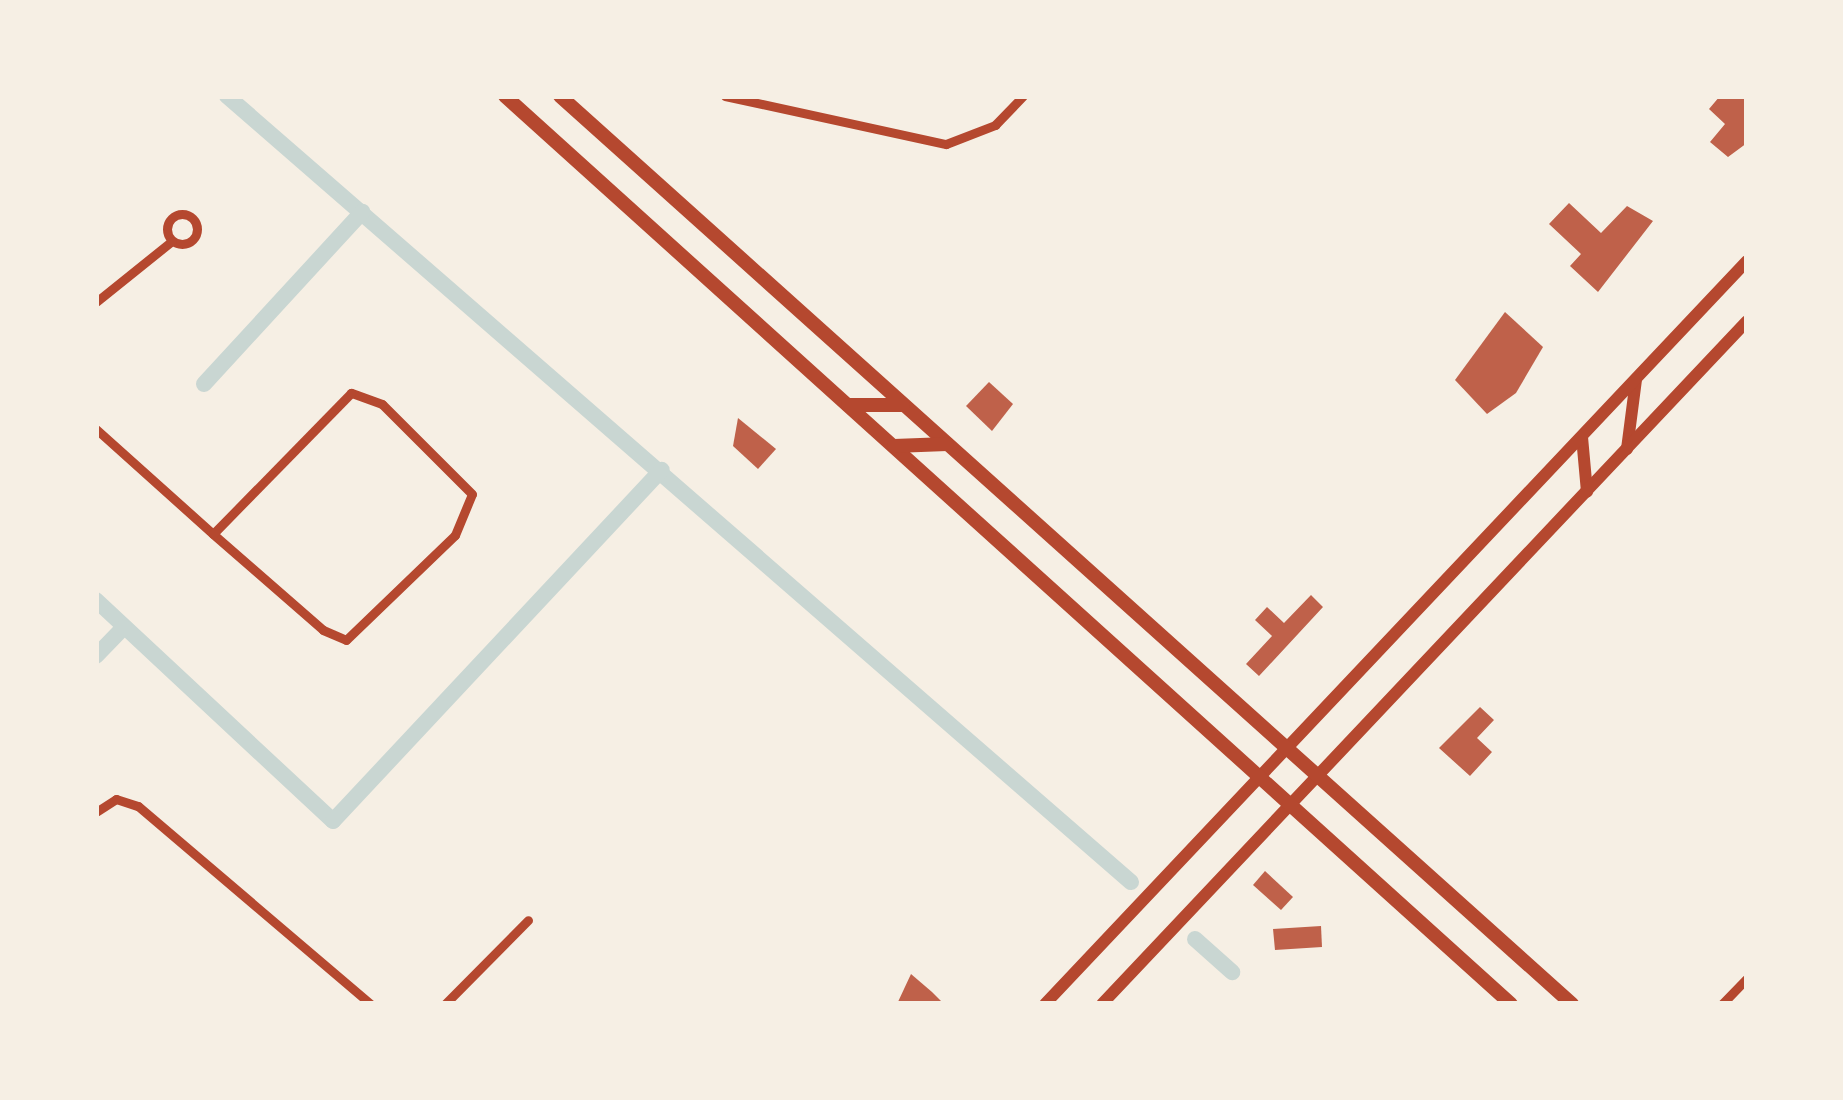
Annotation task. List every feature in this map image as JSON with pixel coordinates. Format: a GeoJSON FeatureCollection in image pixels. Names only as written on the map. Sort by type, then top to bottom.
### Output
{"type":"FeatureCollection","features":[{"type":"Feature","properties":{"kind":"main road"},"geometry":{"type":"LineString","coordinates":[[505,96],[1511,1004]]}},
{"type":"Feature","properties":{"kind":"main road"},"geometry":{"type":"LineString","coordinates":[[560,96],[1572,1004]]}},
{"type":"Feature","properties":{"kind":"main road"},"geometry":{"type":"LineString","coordinates":[[1045,1004],[1747,261]]}},
{"type":"Feature","properties":{"kind":"main road"},"geometry":{"type":"LineString","coordinates":[[1102,1004],[1747,321]]}},
{"type":"Feature","properties":{"kind":"main road"},"geometry":{"type":"LineString","coordinates":[[1627,452],[1636,379]]}},
{"type":"Feature","properties":{"kind":"main road"},"geometry":{"type":"LineString","coordinates":[[848,405],[903,405]]}},
{"type":"Feature","properties":{"kind":"main road"},"geometry":{"type":"LineString","coordinates":[[1582,436],[1587,492]]}},
{"type":"Feature","properties":{"kind":"main road"},"geometry":{"type":"LineString","coordinates":[[893,446],[947,443]]}},
{"type":"Feature","properties":{"kind":"street"},"geometry":{"type":"LineString","coordinates":[[725,96],[946,144],[995,125],[1023,96]]}},
{"type":"Feature","properties":{"kind":"street"},"geometry":{"type":"LineString","coordinates":[[96,302],[172,241]]}},
{"type":"Feature","properties":{"kind":"street"},"geometry":{"type":"LineString","coordinates":[[96,429],[213,534],[346,640],[472,506],[460,475],[382,404],[359,393],[337,402],[213,534]]}},
{"type":"Feature","properties":{"kind":"street"},"geometry":{"type":"LineString","coordinates":[[96,812],[116,800],[137,806],[371,1004]]}},
{"type":"Feature","properties":{"kind":"street"},"geometry":{"type":"LineString","coordinates":[[445,1004],[528,920]]}},
{"type":"Feature","properties":{"kind":"street"},"geometry":{"type":"LineString","coordinates":[[1722,1004],[1747,978]]}},
{"type":"Feature","properties":{"kind":"building"},"geometry":{"type":"Polygon","coordinates":[[[1720,96],[1747,96],[1747,143],[1728,157],[1710,142],[1725,124],[1709,109],[1720,96]]]}},
{"type":"Feature","properties":{"kind":"building"},"geometry":{"type":"Polygon","coordinates":[[[1569,203],[1601,233],[1627,206],[1653,221],[1598,292],[1570,266],[1581,254],[1549,224],[1569,203]]]}},
{"type":"Feature","properties":{"kind":"building"},"geometry":{"type":"Polygon","coordinates":[[[1505,312],[1543,347],[1516,393],[1487,414],[1455,380],[1505,312]]]}},
{"type":"Feature","properties":{"kind":"building"},"geometry":{"type":"Polygon","coordinates":[[[989,382],[1013,404],[992,431],[966,406],[989,382]]]}},
{"type":"Feature","properties":{"kind":"building"},"geometry":{"type":"Polygon","coordinates":[[[738,418],[776,449],[758,469],[733,446],[738,418]]]}},
{"type":"Feature","properties":{"kind":"building"},"geometry":{"type":"Polygon","coordinates":[[[1311,595],[1323,607],[1259,676],[1246,664],[1272,636],[1255,620],[1267,607],[1284,623],[1311,595]]]}},
{"type":"Feature","properties":{"kind":"building"},"geometry":{"type":"Polygon","coordinates":[[[1480,707],[1494,720],[1477,738],[1492,752],[1470,776],[1439,748],[1480,707]]]}},
{"type":"Feature","properties":{"kind":"building"},"geometry":{"type":"Polygon","coordinates":[[[1265,871],[1293,897],[1281,910],[1253,885],[1265,871]]]}},
{"type":"Feature","properties":{"kind":"building"},"geometry":{"type":"Polygon","coordinates":[[[1321,926],[1322,947],[1275,950],[1273,929],[1321,926]]]}},
{"type":"Feature","properties":{"kind":"building"},"geometry":{"type":"Polygon","coordinates":[[[911,974],[932,992],[944,1004],[897,1004],[911,974]]]}},
{"type":"Feature","properties":{"kind":"waterway"},"geometry":{"type":"LineString","coordinates":[[227,96],[1131,882]]}},
{"type":"Feature","properties":{"kind":"waterway"},"geometry":{"type":"LineString","coordinates":[[204,384],[362,212]]}},
{"type":"Feature","properties":{"kind":"waterway"},"geometry":{"type":"LineString","coordinates":[[96,600],[333,821],[662,470]]}},
{"type":"Feature","properties":{"kind":"waterway"},"geometry":{"type":"LineString","coordinates":[[96,656],[124,627]]}},
{"type":"Feature","properties":{"kind":"waterway"},"geometry":{"type":"LineString","coordinates":[[1195,939],[1232,972]]}}]}
